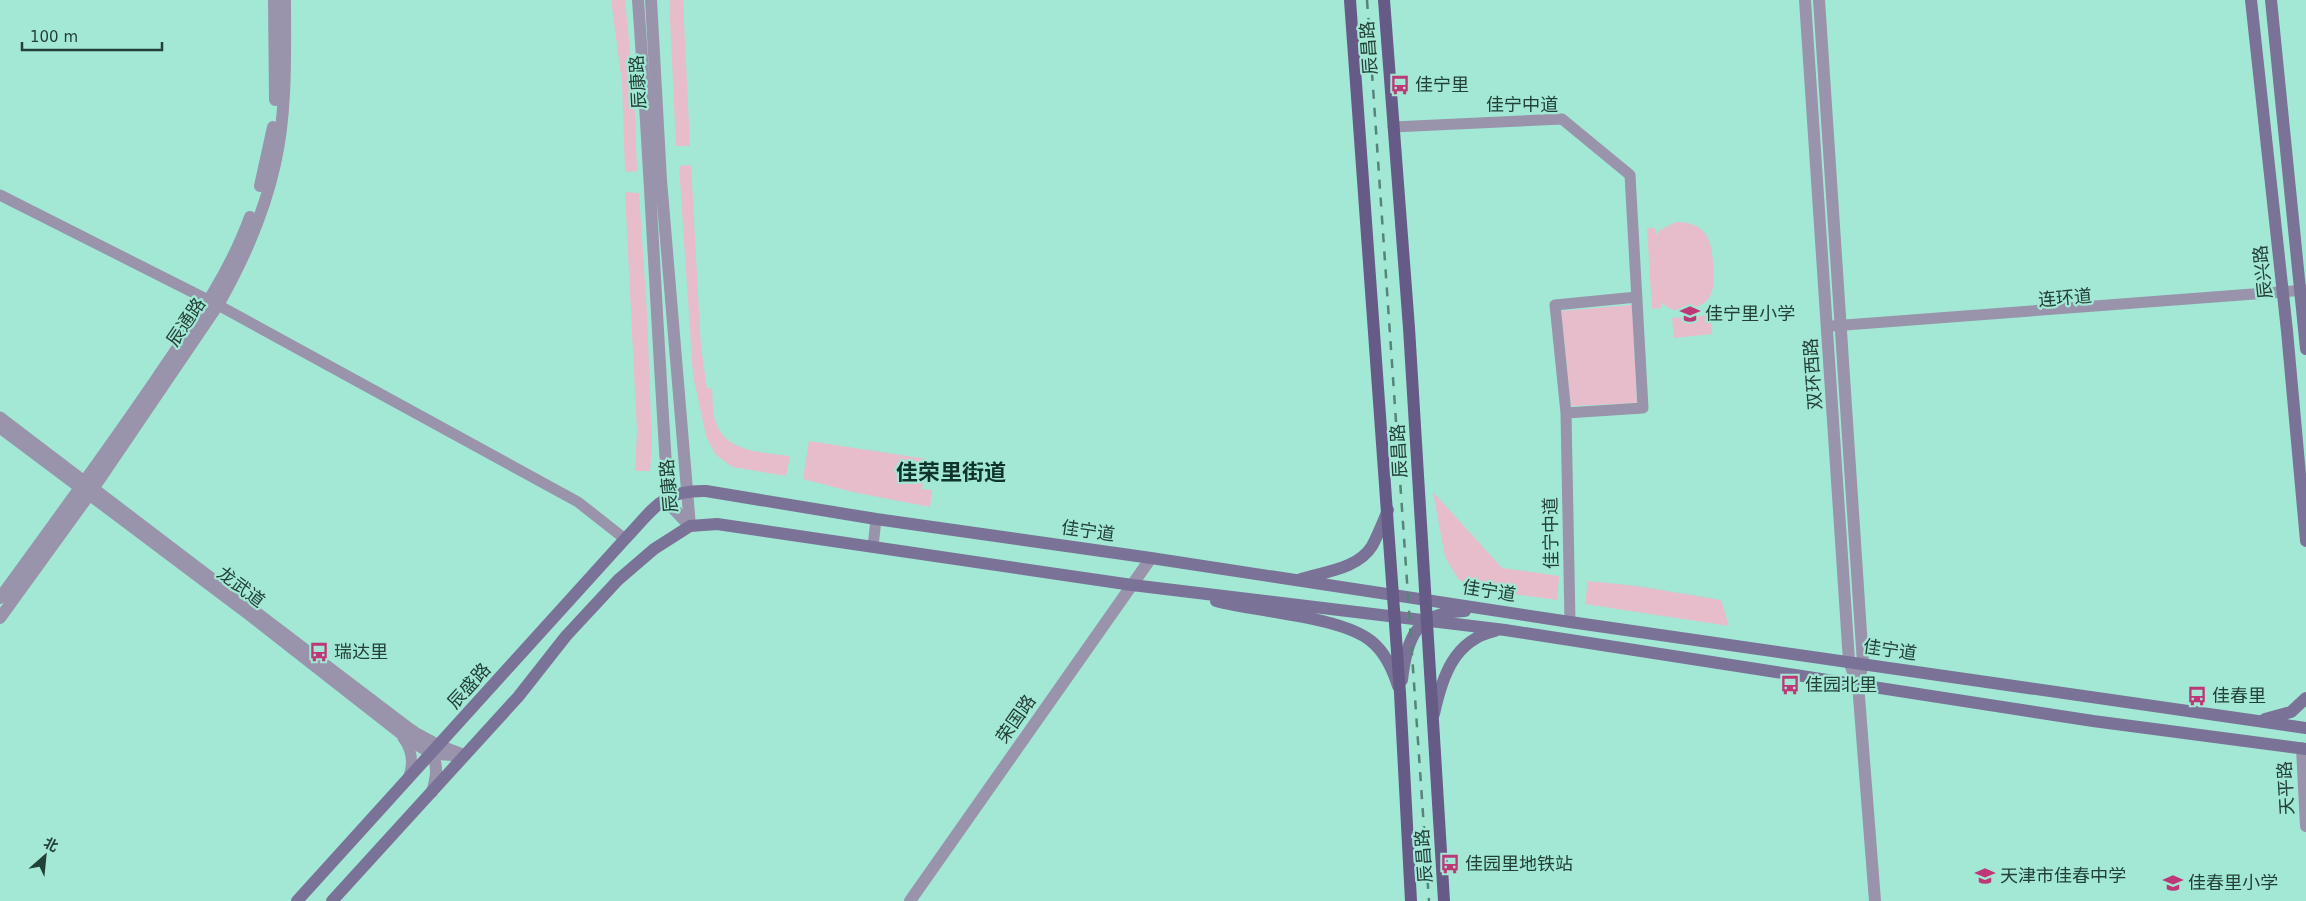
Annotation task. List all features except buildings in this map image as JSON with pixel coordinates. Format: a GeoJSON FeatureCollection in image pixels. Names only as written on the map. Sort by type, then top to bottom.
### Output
{"type":"FeatureCollection","features":[{"type":"Feature","properties":{"kind":"main road","name":"辰昌路"},"geometry":{"type":"LineString","coordinates":[[1350,0],[1388,510],[1411,901]]}},
{"type":"Feature","properties":{"kind":"main road","name":"辰昌路"},"geometry":{"type":"LineString","coordinates":[[1384,0],[1409,328],[1444,901]]}},
{"type":"Feature","properties":{"kind":"main road","name":"辰兴路"},"geometry":{"type":"LineString","coordinates":[[2251,0],[2283,295],[2306,541]]}},
{"type":"Feature","properties":{"kind":"main road","name":"辰兴路"},"geometry":{"type":"LineString","coordinates":[[2271,0],[2303,294],[2306,349]]}},
{"type":"Feature","properties":{"kind":"main road","name":"佳宁道"},"geometry":{"type":"LineString","coordinates":[[668,496],[686,490],[706,491],[876,519],[1425,598],[1570,622],[1863,663],[2250,721],[2306,727]]}},
{"type":"Feature","properties":{"kind":"main road","name":"辰盛路"},"geometry":{"type":"LineString","coordinates":[[297,901],[625,539],[668,496]]}},
{"type":"Feature","properties":{"kind":"main road"},"geometry":{"type":"LineString","coordinates":[[1297,580],[1356,562],[1372,546],[1388,510]]}},
{"type":"Feature","properties":{"kind":"main road","name":"佳宁道"},"geometry":{"type":"LineString","coordinates":[[690,526],[718,524],[1132,585],[1505,630],[2305,752]]}},
{"type":"Feature","properties":{"kind":"main road"},"geometry":{"type":"LineString","coordinates":[[332,901],[518,697],[566,636],[618,580],[654,549],[690,526]]}},
{"type":"Feature","properties":{"kind":"main road"},"geometry":{"type":"LineString","coordinates":[[1187,591],[1232,606],[1330,623],[1361,635],[1372,641],[1380,650],[1393,672],[1400,693]]}},
{"type":"Feature","properties":{"kind":"main road"},"geometry":{"type":"LineString","coordinates":[[1400,693],[1409,642],[1417,629],[1427,620],[1451,611],[1493,610]]}},
{"type":"Feature","properties":{"kind":"main road"},"geometry":{"type":"LineString","coordinates":[[1434,714],[1444,677],[1461,648],[1485,634],[1505,630]]}},
{"type":"Feature","properties":{"kind":"main road"},"geometry":{"type":"LineString","coordinates":[[2250,721],[2284,715],[2298,708],[2306,698]]}},
{"type":"Feature","properties":{"kind":"main road"},"geometry":{"type":"LineString","coordinates":[[2305,752],[2306,727]]}},
{"type":"Feature","properties":{"kind":"street","name":"辰通路"},"geometry":{"type":"LineString","coordinates":[[214,303],[234,258],[264,173],[273,124],[275,100],[274,0]]}},
{"type":"Feature","properties":{"kind":"street","name":"辰通路"},"geometry":{"type":"LineString","coordinates":[[0,618],[87,488],[237,272],[251,240],[275,164],[282,116],[285,0]]}},
{"type":"Feature","properties":{"kind":"street","name":"辰康路"},"geometry":{"type":"LineString","coordinates":[[638,0],[651,180],[662,430],[668,496],[670,506],[690,526]]}},
{"type":"Feature","properties":{"kind":"street","name":"辰康路"},"geometry":{"type":"LineString","coordinates":[[651,0],[661,180],[690,526]]}},
{"type":"Feature","properties":{"kind":"street","name":"双环西路"},"geometry":{"type":"LineString","coordinates":[[1805,0],[1849,662],[1858,684]]}},
{"type":"Feature","properties":{"kind":"street","name":"双环西路"},"geometry":{"type":"LineString","coordinates":[[1819,0],[1843,330],[1863,663],[1858,684]]}},
{"type":"Feature","properties":{"kind":"street","name":"佳宁中道"},"geometry":{"type":"LineString","coordinates":[[1393,127],[1562,119],[1630,175],[1643,408],[1566,413]]}},
{"type":"Feature","properties":{"kind":"street"},"geometry":{"type":"LineString","coordinates":[[0,195],[214,303],[578,502],[625,539]]}},
{"type":"Feature","properties":{"kind":"street","name":"连环道"},"geometry":{"type":"LineString","coordinates":[[1827,330],[2303,294]]}},
{"type":"Feature","properties":{"kind":"street","name":"佳宁中道"},"geometry":{"type":"LineString","coordinates":[[1570,622],[1566,413],[1555,305],[1637,298]]}},
{"type":"Feature","properties":{"kind":"street"},"geometry":{"type":"LineString","coordinates":[[0,417],[87,488],[436,749],[437,773],[432,792]]}},
{"type":"Feature","properties":{"kind":"street","name":"龙武道"},"geometry":{"type":"LineString","coordinates":[[0,428],[87,488],[399,732],[458,757],[465,755]]}},
{"type":"Feature","properties":{"kind":"street","name":"辰通路"},"geometry":{"type":"LineString","coordinates":[[0,598],[87,488]]}},
{"type":"Feature","properties":{"kind":"street"},"geometry":{"type":"LineString","coordinates":[[873,547],[876,519]]}},
{"type":"Feature","properties":{"kind":"street","name":"荣国路"},"geometry":{"type":"LineString","coordinates":[[910,901],[1151,558]]}},
{"type":"Feature","properties":{"kind":"street"},"geometry":{"type":"LineString","coordinates":[[1858,684],[1875,901]]}},
{"type":"Feature","properties":{"kind":"street"},"geometry":{"type":"LineString","coordinates":[[399,732],[411,753],[412,766],[406,782]]}},
{"type":"Feature","properties":{"kind":"street","name":"天平路"},"geometry":{"type":"LineString","coordinates":[[2305,752],[2306,826]]}},
{"type":"Feature","properties":{"kind":"shaded area"},"geometry":{"type":"Polygon","coordinates":[[[611,0],[625,0],[634,91],[637,171],[625,172],[622,82],[611,0]]]}},
{"type":"Feature","properties":{"kind":"shaded area"},"geometry":{"type":"Polygon","coordinates":[[[669,0],[683,0],[690,146],[676,146],[669,0]]]}},
{"type":"Feature","properties":{"kind":"shaded area"},"geometry":{"type":"Polygon","coordinates":[[[691,165],[701,347],[707,389],[712,388],[713,410],[716,423],[721,433],[737,446],[758,452],[790,456],[786,476],[732,467],[715,454],[706,436],[693,375],[679,166],[691,165]]]}},
{"type":"Feature","properties":{"kind":"shaded area"},"geometry":{"type":"Polygon","coordinates":[[[625,192],[639,193],[647,313],[652,446],[650,471],[635,471],[637,431],[625,192]]]}},
{"type":"Feature","properties":{"kind":"shaded area"},"geometry":{"type":"Polygon","coordinates":[[[1676,222],[1694,225],[1701,229],[1709,240],[1714,274],[1713,289],[1707,300],[1695,308],[1674,310],[1661,302],[1661,308],[1652,309],[1647,228],[1655,228],[1656,235],[1660,230],[1676,222]]]}},
{"type":"Feature","properties":{"kind":"shaded area"},"geometry":{"type":"Polygon","coordinates":[[[1632,305],[1637,403],[1571,406],[1561,311],[1632,305]]]}},
{"type":"Feature","properties":{"kind":"shaded area"},"geometry":{"type":"Polygon","coordinates":[[[1711,315],[1712,334],[1674,338],[1672,318],[1711,315]]]}},
{"type":"Feature","properties":{"kind":"shaded area"},"geometry":{"type":"Polygon","coordinates":[[[809,441],[927,459],[922,489],[932,490],[930,507],[853,492],[803,479],[809,441]]]}},
{"type":"Feature","properties":{"kind":"shaded area"},"geometry":{"type":"Polygon","coordinates":[[[1433,492],[1502,568],[1559,576],[1557,600],[1476,589],[1458,579],[1445,557],[1433,492]]]}},
{"type":"Feature","properties":{"kind":"shaded area"},"geometry":{"type":"Polygon","coordinates":[[[1588,581],[1637,586],[1721,600],[1729,626],[1585,604],[1588,581]]]}},
{"type":"Feature","properties":{"kind":"railway"},"geometry":{"type":"LineString","coordinates":[[1367,0],[1429,901]]}},
{"type":"Feature","properties":{"kind":"place","name":"佳宁里"},"geometry":{"type":"Point","coordinates":[1400,85]}},
{"type":"Feature","properties":{"kind":"place","name":"佳宁里小学"},"geometry":{"type":"Point","coordinates":[1690,314]}},
{"type":"Feature","properties":{"kind":"place","name":"瑞达里"},"geometry":{"type":"Point","coordinates":[319,652]}},
{"type":"Feature","properties":{"kind":"place","name":"佳园北里"},"geometry":{"type":"Point","coordinates":[1790,685]}},
{"type":"Feature","properties":{"kind":"place","name":"佳春里"},"geometry":{"type":"Point","coordinates":[2197,696]}},
{"type":"Feature","properties":{"kind":"place","name":"佳园里地铁站"},"geometry":{"type":"Point","coordinates":[1450,864]}},
{"type":"Feature","properties":{"kind":"place","name":"天津市佳春中学"},"geometry":{"type":"Point","coordinates":[1985,876]}},
{"type":"Feature","properties":{"kind":"place","name":"佳春里小学"},"geometry":{"type":"Point","coordinates":[2173,883]}},
{"type":"Feature","properties":{"kind":"district","name":"佳荣里街道"},"geometry":{"type":"Point","coordinates":[951,472]}}]}
